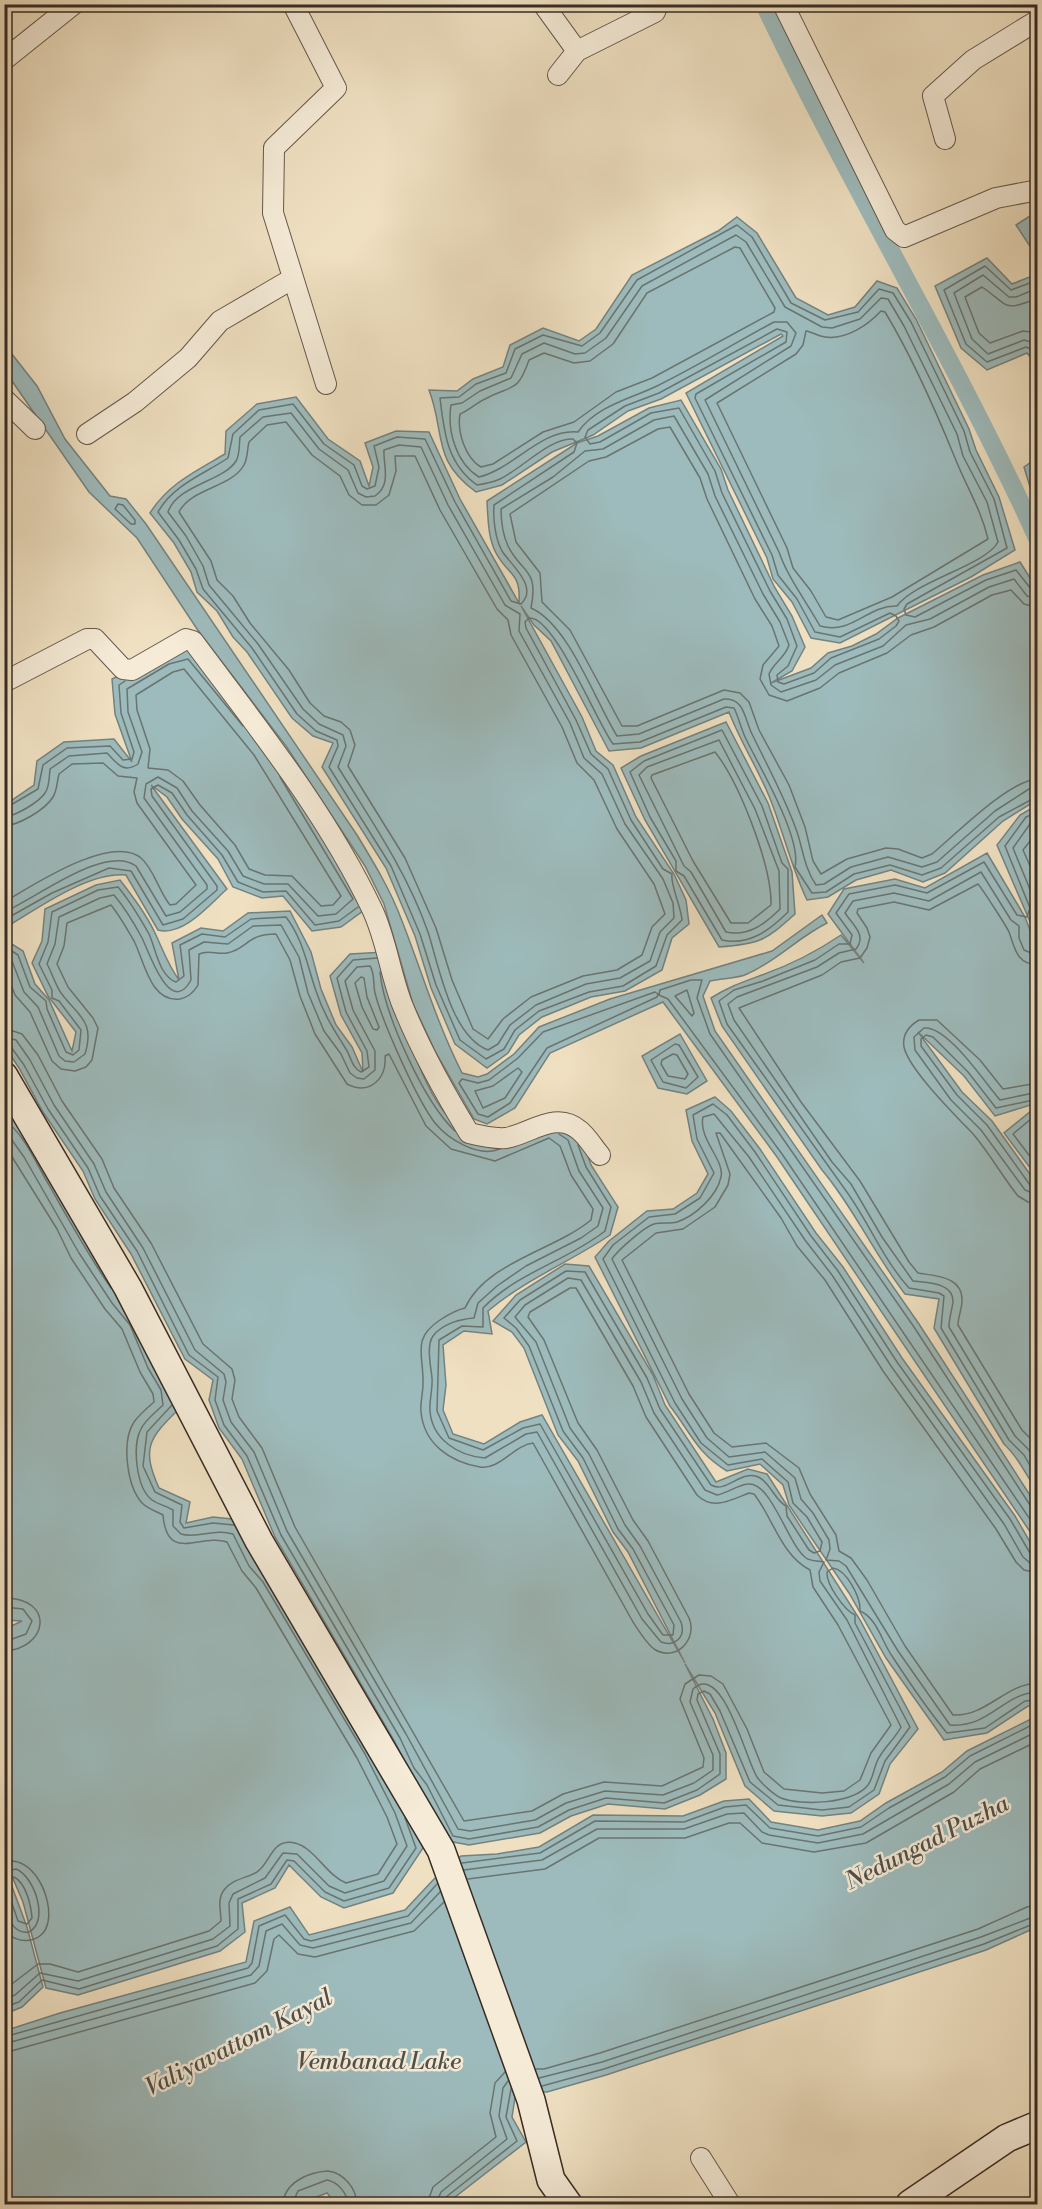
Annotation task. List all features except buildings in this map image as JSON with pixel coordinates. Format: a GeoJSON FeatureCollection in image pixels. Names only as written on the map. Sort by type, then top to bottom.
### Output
{"type":"FeatureCollection","features":[{"type":"Feature","properties":{"kind":"street"},"geometry":{"type":"LineString","coordinates":[[4,60],[74,4]]}},
{"type":"Feature","properties":{"kind":"street"},"geometry":{"type":"LineString","coordinates":[[293,4],[336,88],[274,148],[273,213],[326,384]]}},
{"type":"Feature","properties":{"kind":"street"},"geometry":{"type":"LineString","coordinates":[[543,4],[577,51]]}},
{"type":"Feature","properties":{"kind":"street"},"geometry":{"type":"LineString","coordinates":[[558,75],[577,51],[655,12],[658,4]]}},
{"type":"Feature","properties":{"kind":"street"},"geometry":{"type":"LineString","coordinates":[[783,4],[895,230],[904,237],[996,198],[1038,190]]}},
{"type":"Feature","properties":{"kind":"street"},"geometry":{"type":"LineString","coordinates":[[945,139],[933,96],[973,60],[1038,20]]}},
{"type":"Feature","properties":{"kind":"street"},"geometry":{"type":"LineString","coordinates":[[87,434],[135,402],[188,358],[220,321],[292,279]]}},
{"type":"Feature","properties":{"kind":"street"},"geometry":{"type":"LineString","coordinates":[[4,399],[34,429]]}},
{"type":"Feature","properties":{"kind":"street"},"geometry":{"type":"LineString","coordinates":[[4,682],[87,639],[95,639],[123,669],[132,670],[186,639],[193,641],[293,777],[361,887],[374,912],[401,1002],[420,1046],[469,1132],[484,1137],[507,1138],[549,1122],[569,1124],[578,1129],[600,1155]]}},
{"type":"Feature","properties":{"kind":"street"},"geometry":{"type":"LineString","coordinates":[[4,1076],[128,1287],[259,1541],[441,1850],[531,2100],[552,2180],[568,2205]]}},
{"type":"Feature","properties":{"kind":"street"},"geometry":{"type":"LineString","coordinates":[[909,2205],[1007,2138],[1038,2125]]}},
{"type":"Feature","properties":{"kind":"street"},"geometry":{"type":"LineString","coordinates":[[701,2158],[730,2205]]}},
{"type":"Feature","properties":{"kind":"water"},"geometry":{"type":"Polygon","coordinates":[[[1036,212],[1038,213],[1037,257],[1016,225],[1036,212]]]}},
{"type":"Feature","properties":{"kind":"water"},"geometry":{"type":"Polygon","coordinates":[[[737,217],[757,233],[796,298],[828,315],[855,307],[877,281],[897,288],[916,319],[969,429],[976,450],[999,497],[1015,550],[971,577],[840,643],[811,638],[792,602],[773,579],[767,558],[686,393],[783,336],[781,334],[661,399],[628,411],[593,435],[552,452],[502,485],[476,492],[452,468],[442,446],[429,390],[457,391],[473,379],[503,367],[510,345],[543,328],[579,341],[596,329],[632,275],[718,231],[737,217]]]}},
{"type":"Feature","properties":{"kind":"water"},"geometry":{"type":"Polygon","coordinates":[[[987,258],[1012,284],[1037,274],[1037,365],[1027,353],[987,370],[961,348],[935,286],[987,258]]]}},
{"type":"Feature","properties":{"kind":"water"},"geometry":{"type":"Polygon","coordinates":[[[4,344],[37,386],[65,439],[110,496],[126,499],[146,524],[357,835],[398,910],[437,1017],[462,1073],[478,1077],[487,1074],[514,1054],[539,1027],[610,999],[772,951],[822,915],[827,923],[758,969],[739,977],[710,981],[703,996],[715,1031],[919,1324],[1037,1506],[1037,1542],[777,1157],[663,1002],[550,1053],[515,1108],[487,1124],[474,1119],[435,1051],[413,1004],[384,904],[365,866],[286,746],[197,629],[137,538],[89,492],[5,371],[4,344]]]}},
{"type":"Feature","properties":{"kind":"water"},"geometry":{"type":"Polygon","coordinates":[[[296,397],[328,439],[360,461],[369,486],[373,467],[365,443],[396,431],[429,432],[460,499],[519,603],[516,579],[496,553],[491,541],[487,501],[577,443],[598,436],[649,408],[681,400],[721,469],[728,490],[775,588],[792,616],[805,647],[792,671],[771,683],[811,668],[828,653],[852,646],[876,634],[898,618],[983,575],[1020,562],[1037,589],[1037,800],[1003,821],[945,873],[923,882],[891,870],[856,880],[828,897],[807,900],[769,796],[729,712],[641,748],[609,751],[551,641],[534,625],[521,606],[582,717],[596,751],[613,765],[636,817],[674,874],[686,900],[689,924],[672,938],[662,970],[625,991],[591,997],[542,1017],[519,1035],[508,1053],[487,1068],[455,1044],[431,988],[415,936],[386,868],[322,767],[333,743],[313,736],[292,718],[247,652],[233,637],[217,611],[197,592],[191,572],[174,543],[150,513],[174,486],[225,454],[226,431],[257,404],[296,397]]]}},
{"type":"Feature","properties":{"kind":"water"},"geometry":{"type":"Polygon","coordinates":[[[1037,458],[1037,510],[1024,467],[1037,458]]]}},
{"type":"Feature","properties":{"kind":"water"},"geometry":{"type":"Polygon","coordinates":[[[190,642],[371,905],[341,927],[312,931],[283,896],[262,898],[233,887],[218,859],[182,819],[167,797],[151,785],[227,889],[196,918],[186,924],[177,929],[158,930],[126,875],[111,876],[96,879],[65,892],[8,926],[5,924],[5,805],[34,785],[37,761],[64,742],[114,739],[132,762],[115,714],[112,679],[190,642]]]}},
{"type":"Feature","properties":{"kind":"water"},"geometry":{"type":"Polygon","coordinates":[[[726,722],[768,803],[792,872],[795,914],[761,940],[719,947],[645,820],[621,768],[641,756],[726,722]]]}},
{"type":"Feature","properties":{"kind":"water"},"geometry":{"type":"Polygon","coordinates":[[[1037,805],[1037,938],[997,845],[1020,815],[1037,805]]]}},
{"type":"Feature","properties":{"kind":"water"},"geometry":{"type":"Polygon","coordinates":[[[987,853],[1025,917],[1037,948],[1037,1103],[995,1116],[964,1076],[918,1032],[962,1092],[992,1121],[1037,1184],[1037,1490],[1004,1444],[934,1328],[939,1299],[905,1294],[844,1200],[722,1026],[711,998],[736,985],[793,962],[841,935],[864,963],[828,914],[844,889],[895,879],[925,888],[987,853]]]}},
{"type":"Feature","properties":{"kind":"water"},"geometry":{"type":"Polygon","coordinates":[[[120,880],[148,919],[179,980],[172,943],[201,928],[223,931],[248,913],[290,911],[311,952],[321,989],[336,1025],[352,1047],[363,1072],[362,1053],[341,1015],[330,976],[350,954],[385,952],[412,1047],[422,1072],[446,1115],[461,1129],[471,1134],[492,1138],[512,1128],[579,1130],[591,1165],[618,1207],[610,1235],[517,1289],[488,1311],[492,1334],[464,1331],[443,1345],[446,1385],[443,1410],[453,1434],[484,1444],[520,1422],[542,1415],[685,1663],[628,1552],[613,1532],[578,1461],[558,1435],[524,1348],[512,1332],[493,1321],[516,1295],[565,1264],[589,1266],[653,1375],[665,1405],[716,1482],[748,1469],[767,1474],[860,1620],[918,1729],[890,1764],[879,1794],[851,1813],[822,1816],[774,1811],[745,1786],[715,1713],[685,1664],[713,1719],[726,1753],[726,1779],[700,1795],[665,1809],[608,1804],[571,1816],[540,1833],[469,1845],[448,1841],[395,1742],[275,1537],[242,1459],[219,1428],[209,1400],[213,1380],[185,1359],[131,1254],[95,1199],[83,1171],[43,1112],[5,1047],[4,939],[23,951],[35,984],[49,1000],[72,1051],[76,1032],[48,996],[32,963],[42,941],[45,909],[96,885],[120,880]]]}},
{"type":"Feature","properties":{"kind":"water"},"geometry":{"type":"Polygon","coordinates":[[[680,1034],[707,1081],[687,1094],[658,1088],[642,1056],[680,1034]]]}},
{"type":"Feature","properties":{"kind":"water"},"geometry":{"type":"Polygon","coordinates":[[[715,1097],[731,1111],[760,1149],[816,1233],[843,1267],[902,1358],[1015,1516],[1037,1554],[1037,1706],[1028,1706],[987,1733],[944,1740],[886,1658],[849,1593],[789,1505],[783,1485],[760,1464],[727,1471],[701,1449],[670,1406],[595,1257],[609,1241],[647,1211],[673,1209],[697,1193],[708,1174],[692,1141],[686,1110],[715,1097]]]}},
{"type":"Feature","properties":{"kind":"water"},"geometry":{"type":"Polygon","coordinates":[[[1037,1106],[1037,1177],[1004,1133],[1037,1106]]]}},
{"type":"Feature","properties":{"kind":"water"},"geometry":{"type":"Polygon","coordinates":[[[4,1113],[15,1120],[77,1218],[179,1409],[161,1428],[151,1444],[150,1463],[159,1488],[190,1502],[186,1523],[213,1517],[242,1520],[407,1807],[423,1848],[393,1893],[344,1908],[321,1897],[289,1865],[275,1888],[242,1903],[245,1932],[220,1951],[78,1995],[46,1988],[23,1902],[5,1860],[5,1629],[22,1621],[4,1620],[4,1113]]]}},
{"type":"Feature","properties":{"kind":"water","name":"Vembanad Lake"},"geometry":{"type":"Polygon","coordinates":[[[1037,1716],[1037,1927],[986,1950],[606,2075],[547,2092],[516,2091],[512,2117],[526,2142],[446,2204],[336,2204],[327,2193],[299,2204],[5,2204],[4,2031],[60,2013],[246,1962],[254,1921],[290,1907],[309,1935],[405,1910],[434,1879],[461,1856],[497,1854],[539,1847],[593,1815],[683,1816],[724,1801],[749,1799],[771,1822],[818,1830],[860,1821],[886,1803],[942,1772],[967,1751],[1037,1716]]]}},
{"type":"Feature","properties":{"kind":"water"},"geometry":{"type":"Polygon","coordinates":[[[4,1865],[27,1927],[43,1987],[22,2007],[5,2014],[4,1865]]]}},
{"type":"Feature","properties":{"kind":"waterway"},"geometry":{"type":"LineString","coordinates":[[764,4],[831,139],[938,338],[1038,540]]}},
{"type":"Feature","properties":{"kind":"water label","name":"Nedungad Puzha"},"geometry":{"type":"Point","coordinates":[927,1843]}},
{"type":"Feature","properties":{"kind":"water label","name":"Valiyavattom Kayal"},"geometry":{"type":"Point","coordinates":[239,2043]}}]}
